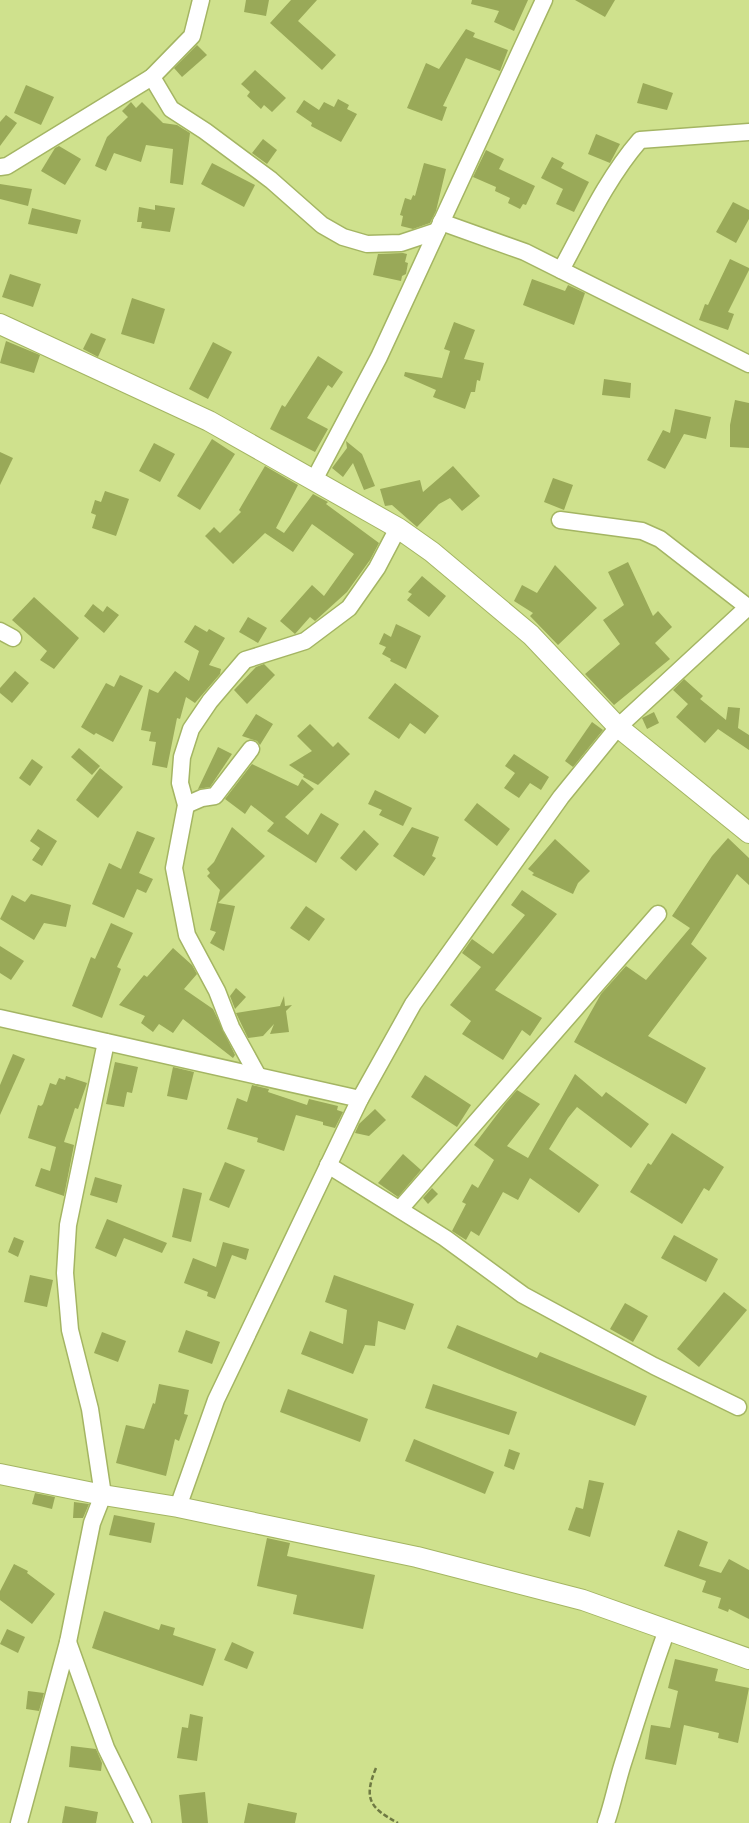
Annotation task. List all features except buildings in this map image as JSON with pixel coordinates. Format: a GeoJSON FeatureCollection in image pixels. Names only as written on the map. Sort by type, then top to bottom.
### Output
{"type":"FeatureCollection","features":[{"type":"Feature","properties":{"kind":"street"},"geometry":{"type":"LineString","coordinates":[[0,167],[7,166],[152,77],[192,36],[201,0]]}},
{"type":"Feature","properties":{"kind":"street"},"geometry":{"type":"LineString","coordinates":[[314,480],[380,357],[544,0]]}},
{"type":"Feature","properties":{"kind":"street"},"geometry":{"type":"LineString","coordinates":[[152,77],[171,109],[205,131],[271,180],[322,225],[343,237],[367,244],[401,243],[439,227],[525,252],[749,364]]}},
{"type":"Feature","properties":{"kind":"street"},"geometry":{"type":"LineString","coordinates":[[561,270],[601,197],[626,156],[640,140],[749,132]]}},
{"type":"Feature","properties":{"kind":"street"},"geometry":{"type":"LineString","coordinates":[[0,324],[209,421],[398,528],[432,552],[531,635],[618,727],[749,833]]}},
{"type":"Feature","properties":{"kind":"street"},"geometry":{"type":"LineString","coordinates":[[178,1507],[216,1400],[360,1099],[413,1004],[561,796],[618,727],[749,607],[660,539],[642,531],[560,520]]}},
{"type":"Feature","properties":{"kind":"street"},"geometry":{"type":"LineString","coordinates":[[258,1076],[231,1027],[216,991],[187,935],[174,868],[186,805],[180,783],[182,757],[191,729],[210,701],[244,660],[305,641],[349,608],[377,568],[398,528]]}},
{"type":"Feature","properties":{"kind":"street"},"geometry":{"type":"LineString","coordinates":[[186,805],[202,798],[215,796],[251,749]]}},
{"type":"Feature","properties":{"kind":"street"},"geometry":{"type":"LineString","coordinates":[[400,1209],[658,914]]}},
{"type":"Feature","properties":{"kind":"street"},"geometry":{"type":"LineString","coordinates":[[0,1018],[360,1099]]}},
{"type":"Feature","properties":{"kind":"street"},"geometry":{"type":"LineString","coordinates":[[19,1823],[68,1642],[92,1523],[103,1495],[90,1409],[70,1330],[65,1273],[68,1225],[106,1042]]}},
{"type":"Feature","properties":{"kind":"street"},"geometry":{"type":"LineString","coordinates":[[328,1165],[445,1238],[523,1295],[654,1366],[738,1408]]}},
{"type":"Feature","properties":{"kind":"street"},"geometry":{"type":"LineString","coordinates":[[0,1474],[103,1495],[178,1507],[417,1557],[583,1600],[749,1659]]}},
{"type":"Feature","properties":{"kind":"street"},"geometry":{"type":"LineString","coordinates":[[606,1823],[623,1761],[636,1728],[641,1704],[667,1630]]}},
{"type":"Feature","properties":{"kind":"street"},"geometry":{"type":"LineString","coordinates":[[68,1642],[106,1748],[143,1823]]}},
{"type":"Feature","properties":{"kind":"path"},"geometry":{"type":"LineString","coordinates":[[376,1768],[371,1780],[370,1797],[377,1812],[398,1823]]}}]}
